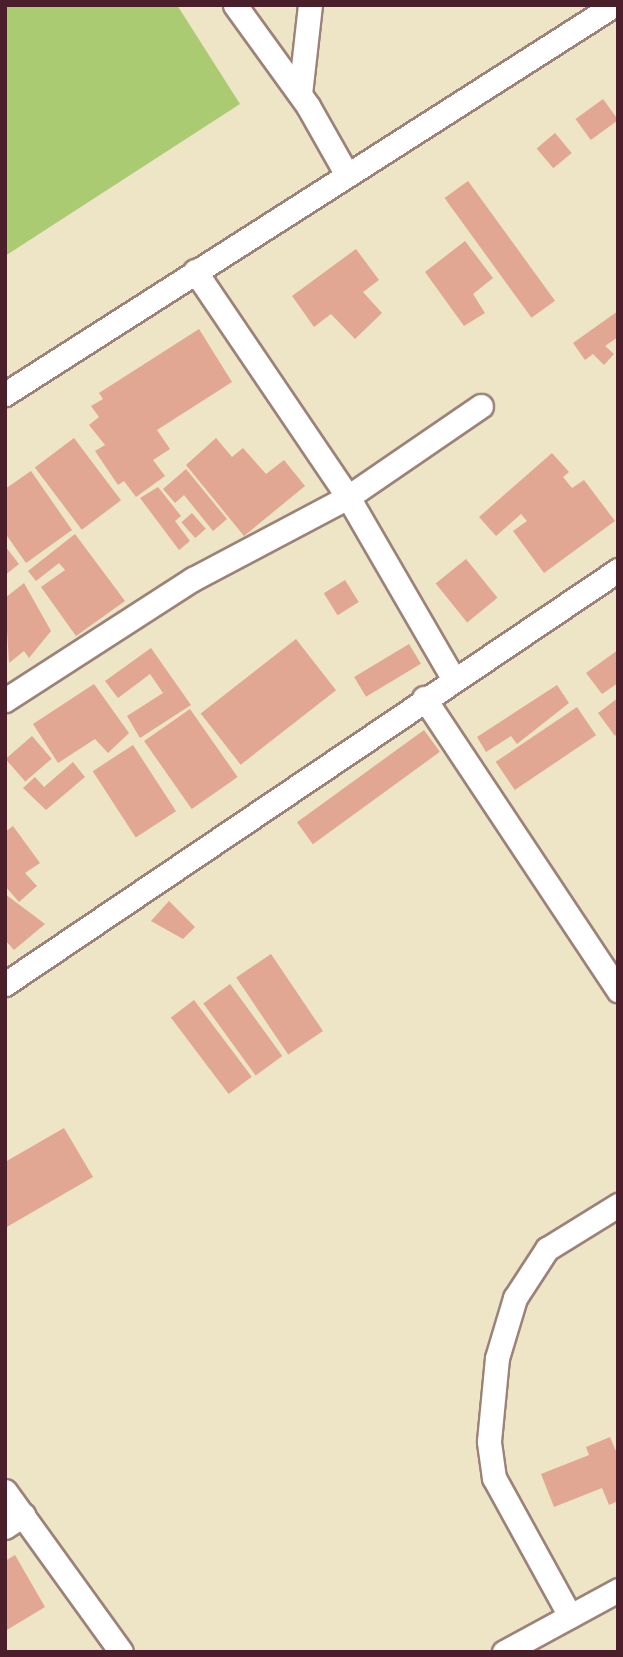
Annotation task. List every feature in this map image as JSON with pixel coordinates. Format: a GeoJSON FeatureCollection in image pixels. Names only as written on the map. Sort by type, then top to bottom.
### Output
{"type":"FeatureCollection","features":[{"type":"Feature","properties":{"kind":"street"},"geometry":{"type":"LineString","coordinates":[[235,5],[300,94],[347,175]]}},
{"type":"Feature","properties":{"kind":"street"},"geometry":{"type":"LineString","coordinates":[[300,94],[310,5]]}},
{"type":"Feature","properties":{"kind":"street"},"geometry":{"type":"LineString","coordinates":[[5,394],[614,5]]}},
{"type":"Feature","properties":{"kind":"street"},"geometry":{"type":"LineString","coordinates":[[195,271],[348,497],[453,678]]}},
{"type":"Feature","properties":{"kind":"street"},"geometry":{"type":"LineString","coordinates":[[5,700],[193,579],[348,497],[481,407]]}},
{"type":"Feature","properties":{"kind":"street"},"geometry":{"type":"LineString","coordinates":[[5,984],[453,678],[618,570]]}},
{"type":"Feature","properties":{"kind":"street"},"geometry":{"type":"LineString","coordinates":[[424,698],[618,990]]}},
{"type":"Feature","properties":{"kind":"street"},"geometry":{"type":"LineString","coordinates":[[570,1615],[494,1478],[489,1441],[497,1358],[515,1298],[547,1249],[618,1205]]}},
{"type":"Feature","properties":{"kind":"street"},"geometry":{"type":"LineString","coordinates":[[5,1491],[14,1521],[121,1652]]}},
{"type":"Feature","properties":{"kind":"street"},"geometry":{"type":"LineString","coordinates":[[504,1652],[618,1590]]}},
{"type":"Feature","properties":{"kind":"green space"},"geometry":{"type":"Polygon","coordinates":[[[5,5],[177,5],[240,104],[5,256],[5,5]]]}},
{"type":"Feature","properties":{"kind":"building"},"geometry":{"type":"Polygon","coordinates":[[[603,99],[618,120],[591,140],[575,119],[603,99]]]}},
{"type":"Feature","properties":{"kind":"building"},"geometry":{"type":"Polygon","coordinates":[[[555,133],[572,153],[553,168],[537,148],[555,133]]]}},
{"type":"Feature","properties":{"kind":"building"},"geometry":{"type":"Polygon","coordinates":[[[468,181],[555,301],[532,318],[445,198],[468,181]]]}},
{"type":"Feature","properties":{"kind":"building"},"geometry":{"type":"Polygon","coordinates":[[[465,241],[493,278],[473,294],[485,313],[464,326],[425,272],[465,241]]]}},
{"type":"Feature","properties":{"kind":"building"},"geometry":{"type":"Polygon","coordinates":[[[356,249],[379,280],[363,292],[382,313],[355,339],[331,314],[314,327],[292,296],[356,249]]]}},
{"type":"Feature","properties":{"kind":"building"},"geometry":{"type":"Polygon","coordinates":[[[618,311],[618,337],[605,346],[614,354],[604,365],[593,354],[585,360],[573,343],[618,311]]]}},
{"type":"Feature","properties":{"kind":"building"},"geometry":{"type":"Polygon","coordinates":[[[199,329],[232,382],[157,430],[170,449],[153,460],[165,476],[136,497],[124,481],[118,485],[95,451],[105,445],[89,425],[99,417],[91,406],[103,399],[99,393],[199,329]]]}},
{"type":"Feature","properties":{"kind":"building"},"geometry":{"type":"Polygon","coordinates":[[[74,438],[121,500],[82,530],[35,467],[74,438]]]}},
{"type":"Feature","properties":{"kind":"building"},"geometry":{"type":"Polygon","coordinates":[[[216,438],[232,457],[243,448],[266,474],[284,460],[305,486],[244,536],[186,465],[216,438]]]}},
{"type":"Feature","properties":{"kind":"building"},"geometry":{"type":"Polygon","coordinates":[[[552,453],[569,472],[563,477],[572,488],[584,480],[615,521],[544,573],[513,531],[527,521],[521,514],[496,536],[479,517],[552,453]]]}},
{"type":"Feature","properties":{"kind":"building"},"geometry":{"type":"Polygon","coordinates":[[[186,469],[227,519],[213,531],[184,495],[175,503],[163,489],[186,469]]]}},
{"type":"Feature","properties":{"kind":"building"},"geometry":{"type":"Polygon","coordinates":[[[31,471],[72,530],[26,563],[5,533],[5,489],[31,471]]]}},
{"type":"Feature","properties":{"kind":"building"},"geometry":{"type":"Polygon","coordinates":[[[158,487],[181,516],[175,521],[190,541],[179,550],[140,498],[158,487]]]}},
{"type":"Feature","properties":{"kind":"building"},"geometry":{"type":"Polygon","coordinates":[[[192,513],[206,529],[195,538],[181,522],[192,513]]]}},
{"type":"Feature","properties":{"kind":"building"},"geometry":{"type":"Polygon","coordinates":[[[75,534],[125,601],[76,636],[41,587],[65,570],[59,563],[36,581],[28,571],[75,534]]]}},
{"type":"Feature","properties":{"kind":"building"},"geometry":{"type":"Polygon","coordinates":[[[5,546],[19,564],[5,575],[5,546]]]}},
{"type":"Feature","properties":{"kind":"building"},"geometry":{"type":"Polygon","coordinates":[[[466,559],[497,598],[467,622],[436,584],[466,559]]]}},
{"type":"Feature","properties":{"kind":"building"},"geometry":{"type":"Polygon","coordinates":[[[345,580],[359,602],[338,615],[324,593],[345,580]]]}},
{"type":"Feature","properties":{"kind":"building"},"geometry":{"type":"Polygon","coordinates":[[[24,583],[51,631],[29,658],[24,651],[9,663],[5,598],[24,583]]]}},
{"type":"Feature","properties":{"kind":"building"},"geometry":{"type":"Polygon","coordinates":[[[296,639],[336,690],[241,765],[201,713],[296,639]]]}},
{"type":"Feature","properties":{"kind":"building"},"geometry":{"type":"Polygon","coordinates":[[[409,644],[421,664],[366,697],[354,677],[409,644]]]}},
{"type":"Feature","properties":{"kind":"building"},"geometry":{"type":"Polygon","coordinates":[[[151,648],[191,705],[140,738],[127,716],[163,693],[150,674],[118,698],[105,681],[151,648]]]}},
{"type":"Feature","properties":{"kind":"building"},"geometry":{"type":"Polygon","coordinates":[[[618,650],[618,683],[602,694],[586,673],[618,650]]]}},
{"type":"Feature","properties":{"kind":"building"},"geometry":{"type":"Polygon","coordinates":[[[94,684],[129,733],[108,753],[95,739],[58,763],[33,724],[94,684]]]}},
{"type":"Feature","properties":{"kind":"building"},"geometry":{"type":"Polygon","coordinates":[[[557,685],[569,703],[517,744],[511,736],[486,752],[477,737],[557,685]]]}},
{"type":"Feature","properties":{"kind":"building"},"geometry":{"type":"Polygon","coordinates":[[[618,698],[618,733],[615,736],[598,713],[618,698]]]}},
{"type":"Feature","properties":{"kind":"building"},"geometry":{"type":"Polygon","coordinates":[[[577,707],[596,735],[515,790],[496,762],[577,707]]]}},
{"type":"Feature","properties":{"kind":"building"},"geometry":{"type":"Polygon","coordinates":[[[190,709],[238,777],[192,809],[144,741],[190,709]]]}},
{"type":"Feature","properties":{"kind":"building"},"geometry":{"type":"Polygon","coordinates":[[[424,730],[440,752],[313,844],[297,822],[424,730]]]}},
{"type":"Feature","properties":{"kind":"building"},"geometry":{"type":"Polygon","coordinates":[[[32,736],[52,759],[25,782],[6,759],[32,736]]]}},
{"type":"Feature","properties":{"kind":"building"},"geometry":{"type":"Polygon","coordinates":[[[133,745],[176,811],[136,837],[93,771],[133,745]]]}},
{"type":"Feature","properties":{"kind":"building"},"geometry":{"type":"Polygon","coordinates":[[[73,762],[85,777],[46,810],[23,788],[35,777],[44,787],[73,762]]]}},
{"type":"Feature","properties":{"kind":"building"},"geometry":{"type":"Polygon","coordinates":[[[13,826],[40,863],[25,873],[37,886],[19,902],[5,886],[5,832],[13,826]]]}},
{"type":"Feature","properties":{"kind":"building"},"geometry":{"type":"Polygon","coordinates":[[[5,894],[45,924],[14,950],[5,940],[5,894]]]}},
{"type":"Feature","properties":{"kind":"building"},"geometry":{"type":"Polygon","coordinates":[[[169,901],[195,927],[183,939],[151,921],[169,901]]]}},
{"type":"Feature","properties":{"kind":"building"},"geometry":{"type":"Polygon","coordinates":[[[271,954],[323,1031],[288,1055],[236,977],[271,954]]]}},
{"type":"Feature","properties":{"kind":"building"},"geometry":{"type":"Polygon","coordinates":[[[230,984],[282,1056],[256,1075],[203,1003],[230,984]]]}},
{"type":"Feature","properties":{"kind":"building"},"geometry":{"type":"Polygon","coordinates":[[[194,1000],[252,1077],[229,1094],[171,1017],[194,1000]]]}},
{"type":"Feature","properties":{"kind":"building"},"geometry":{"type":"Polygon","coordinates":[[[64,1128],[93,1177],[5,1228],[5,1162],[64,1128]]]}},
{"type":"Feature","properties":{"kind":"building"},"geometry":{"type":"Polygon","coordinates":[[[610,1437],[618,1456],[618,1501],[609,1505],[602,1488],[554,1507],[541,1474],[589,1455],[586,1447],[610,1437]]]}},
{"type":"Feature","properties":{"kind":"building"},"geometry":{"type":"Polygon","coordinates":[[[15,1555],[45,1607],[5,1631],[5,1561],[15,1555]]]}}]}
